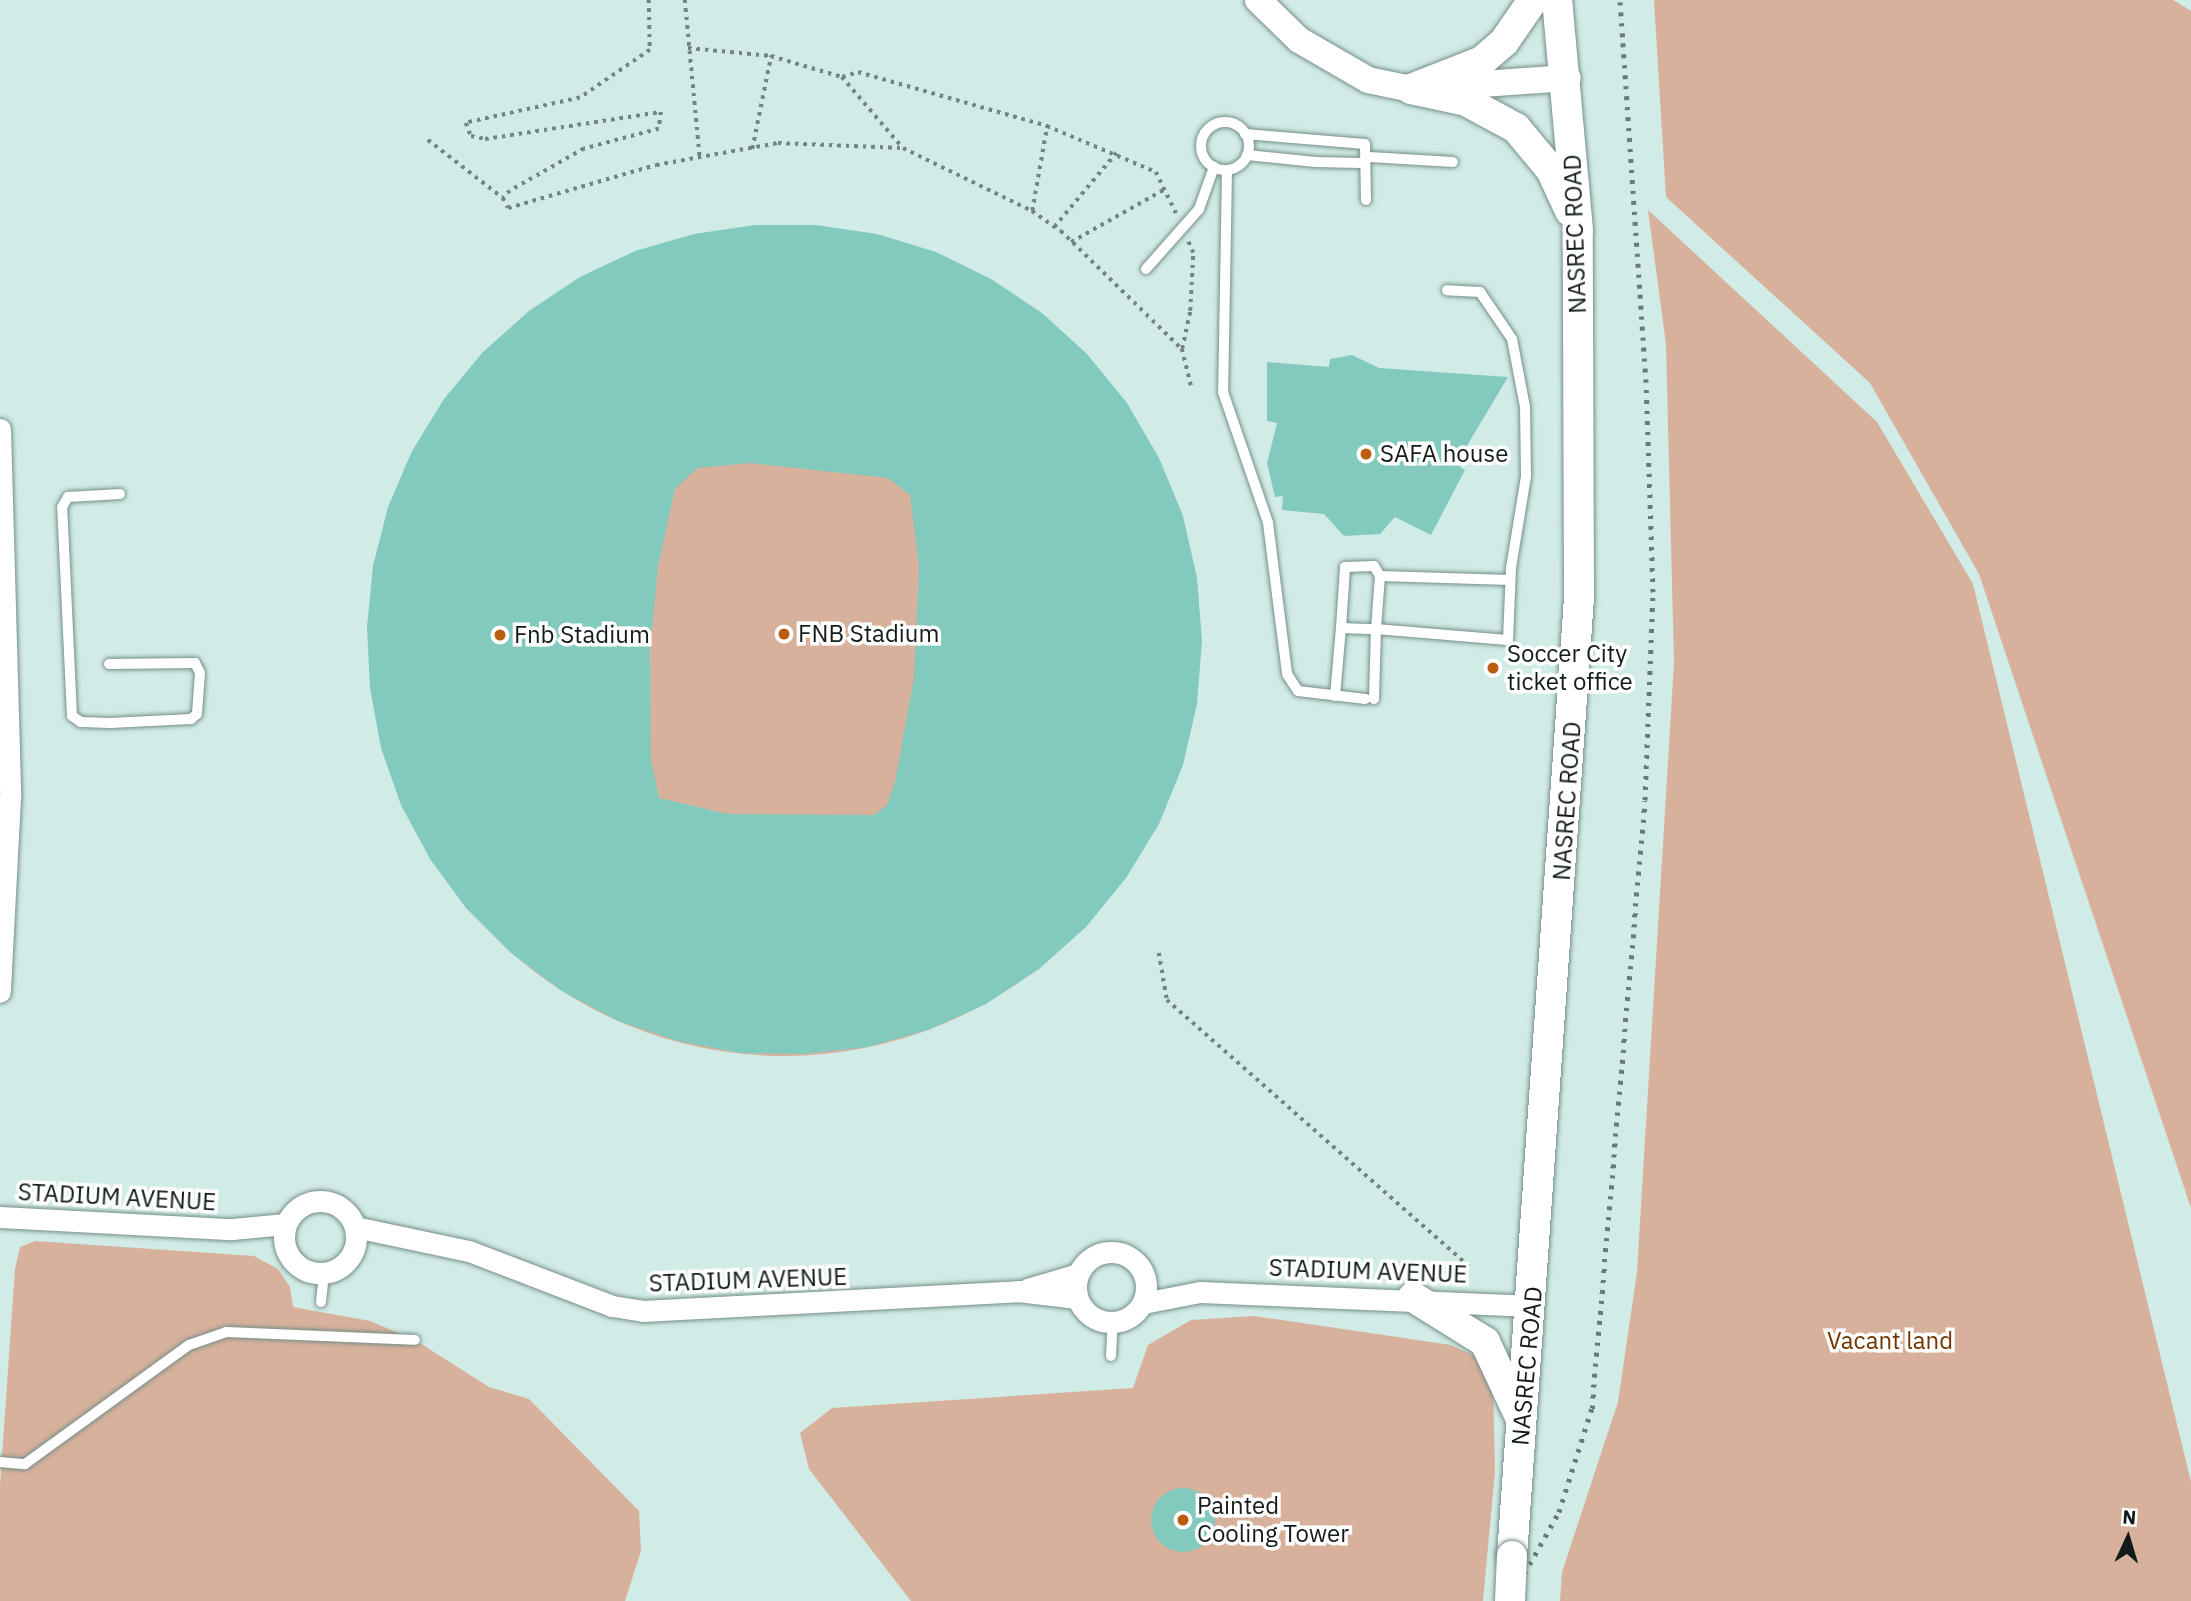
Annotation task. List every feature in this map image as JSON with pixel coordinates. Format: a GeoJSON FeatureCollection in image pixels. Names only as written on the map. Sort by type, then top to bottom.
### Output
{"type":"FeatureCollection","features":[{"type":"Feature","properties":{"kind":"main road"},"geometry":{"type":"LineString","coordinates":[[1411,89],[1482,61],[1504,42],[1533,0]]}},
{"type":"Feature","properties":{"kind":"main road","name":"NASREC ROAD"},"geometry":{"type":"LineString","coordinates":[[1510,1601],[1533,1306],[1579,597],[1578,230],[1568,78],[1557,0]]}},
{"type":"Feature","properties":{"kind":"main road"},"geometry":{"type":"LineString","coordinates":[[1411,89],[1466,101],[1516,128],[1551,170],[1578,230]]}},
{"type":"Feature","properties":{"kind":"main road"},"geometry":{"type":"LineString","coordinates":[[1413,1297],[1485,1342],[1523,1424]]}},
{"type":"Feature","properties":{"kind":"street"},"geometry":{"type":"LineString","coordinates":[[1258,0],[1299,40],[1338,67],[1411,89],[1568,78]]}},
{"type":"Feature","properties":{"kind":"street"},"geometry":{"type":"LineString","coordinates":[[0,429],[5,797],[0,992]]}},
{"type":"Feature","properties":{"kind":"street"},"geometry":{"type":"LineString","coordinates":[[320,1200],[345,1211],[355,1227],[353,1252],[336,1269],[324,1272],[300,1267],[285,1247],[286,1224],[299,1207],[320,1200]]}},
{"type":"Feature","properties":{"kind":"street","name":"STADIUM AVENUE"},"geometry":{"type":"LineString","coordinates":[[0,1217],[232,1229],[286,1224]]}},
{"type":"Feature","properties":{"kind":"street","name":"STADIUM AVENUE"},"geometry":{"type":"LineString","coordinates":[[355,1227],[407,1241],[469,1251],[612,1306],[642,1311],[1018,1291],[1077,1298]]}},
{"type":"Feature","properties":{"kind":"street","name":"STADIUM AVENUE"},"geometry":{"type":"LineString","coordinates":[[232,1229],[285,1247]]}},
{"type":"Feature","properties":{"kind":"street","name":"STADIUM AVENUE"},"geometry":{"type":"LineString","coordinates":[[353,1252],[407,1241]]}},
{"type":"Feature","properties":{"kind":"street"},"geometry":{"type":"LineString","coordinates":[[1112,1252],[1134,1260],[1146,1278],[1143,1303],[1113,1322],[1091,1316],[1077,1298],[1078,1274],[1092,1257],[1112,1252]]}},
{"type":"Feature","properties":{"kind":"street","name":"STADIUM AVENUE"},"geometry":{"type":"LineString","coordinates":[[1018,1291],[1078,1274]]}},
{"type":"Feature","properties":{"kind":"street","name":"STADIUM AVENUE"},"geometry":{"type":"LineString","coordinates":[[1146,1278],[1200,1292]]}},
{"type":"Feature","properties":{"kind":"street","name":"STADIUM AVENUE"},"geometry":{"type":"LineString","coordinates":[[1143,1303],[1200,1292],[1413,1297],[1533,1306]]}},
{"type":"Feature","properties":{"kind":"lane"},"geometry":{"type":"LineString","coordinates":[[1366,200],[1369,157],[1365,144],[1245,134],[1225,122],[1205,132],[1202,155],[1214,167],[1227,170],[1247,155],[1350,163],[1369,157],[1453,162]]}},
{"type":"Feature","properties":{"kind":"lane"},"geometry":{"type":"LineString","coordinates":[[1245,134],[1247,155]]}},
{"type":"Feature","properties":{"kind":"lane"},"geometry":{"type":"LineString","coordinates":[[1146,269],[1199,209],[1214,167]]}},
{"type":"Feature","properties":{"kind":"lane"},"geometry":{"type":"LineString","coordinates":[[1227,170],[1221,368],[1226,410],[1268,523],[1290,683],[1298,691],[1335,696],[1370,699],[1380,576],[1374,566],[1345,567],[1335,696]]}},
{"type":"Feature","properties":{"kind":"lane"},"geometry":{"type":"LineString","coordinates":[[1341,628],[1507,640],[1510,580],[1526,476],[1525,407],[1512,339],[1480,292],[1447,290]]}},
{"type":"Feature","properties":{"kind":"lane"},"geometry":{"type":"LineString","coordinates":[[109,664],[195,663],[200,673],[197,714],[191,719],[110,723],[81,722],[72,716],[62,506],[68,497],[120,494]]}},
{"type":"Feature","properties":{"kind":"lane"},"geometry":{"type":"LineString","coordinates":[[1380,576],[1510,580]]}},
{"type":"Feature","properties":{"kind":"lane"},"geometry":{"type":"LineString","coordinates":[[321,1302],[324,1272]]}},
{"type":"Feature","properties":{"kind":"lane"},"geometry":{"type":"LineString","coordinates":[[1111,1356],[1113,1322]]}},
{"type":"Feature","properties":{"kind":"lane"},"geometry":{"type":"LineString","coordinates":[[0,1462],[25,1464],[189,1345],[226,1332],[415,1340]]}},
{"type":"Feature","properties":{"kind":"path"},"geometry":{"type":"LineString","coordinates":[[503,198],[584,149],[659,129],[661,112],[652,111],[485,138],[471,136],[466,123],[580,98],[650,50],[649,0]]}},
{"type":"Feature","properties":{"kind":"path"},"geometry":{"type":"LineString","coordinates":[[685,0],[700,158]]}},
{"type":"Feature","properties":{"kind":"path"},"geometry":{"type":"LineString","coordinates":[[688,47],[771,56],[842,77],[903,148],[1032,211],[1071,242],[1182,349]]}},
{"type":"Feature","properties":{"kind":"path"},"geometry":{"type":"LineString","coordinates":[[752,149],[771,56]]}},
{"type":"Feature","properties":{"kind":"path"},"geometry":{"type":"LineString","coordinates":[[842,77],[858,72],[1047,126],[1156,172],[1193,253],[1182,349],[1191,386]]}},
{"type":"Feature","properties":{"kind":"path"},"geometry":{"type":"LineString","coordinates":[[1032,211],[1047,126]]}},
{"type":"Feature","properties":{"kind":"path"},"geometry":{"type":"LineString","coordinates":[[428,140],[503,198],[508,208],[700,158],[778,143],[903,148]]}},
{"type":"Feature","properties":{"kind":"path"},"geometry":{"type":"LineString","coordinates":[[1054,227],[1116,153]]}},
{"type":"Feature","properties":{"kind":"path"},"geometry":{"type":"LineString","coordinates":[[1071,242],[1165,189]]}},
{"type":"Feature","properties":{"kind":"path"},"geometry":{"type":"LineString","coordinates":[[1159,953],[1167,1000],[1472,1269]]}},
{"type":"Feature","properties":{"kind":"green space"},"geometry":{"type":"Polygon","coordinates":[[[1654,0],[2173,0],[2191,11],[2191,1208],[1979,574],[1870,383],[1666,197],[1654,0]]]}},
{"type":"Feature","properties":{"kind":"green space","name":"Vacant land"},"geometry":{"type":"Polygon","coordinates":[[[1648,210],[1877,422],[1973,584],[2191,1482],[2191,1601],[1560,1601],[1562,1572],[1618,1402],[1637,1272],[1674,663],[1666,344],[1648,210]]]}},
{"type":"Feature","properties":{"kind":"green space","name":"FNB Stadium"},"geometry":{"type":"Polygon","coordinates":[[[784,234],[864,242],[941,265],[978,282],[1012,303],[1045,327],[1075,354],[1102,384],[1126,417],[1147,451],[1164,488],[1187,565],[1195,645],[1187,725],[1164,802],[1147,839],[1126,873],[1102,906],[1075,936],[1045,963],[1012,987],[978,1008],[941,1025],[864,1048],[784,1056],[704,1048],[627,1025],[590,1008],[556,987],[523,963],[493,936],[466,906],[442,873],[421,839],[404,802],[381,725],[373,645],[381,565],[404,488],[421,451],[442,417],[466,384],[493,354],[523,327],[556,303],[590,282],[627,265],[704,242],[784,234]]]}},
{"type":"Feature","properties":{"kind":"green space"},"geometry":{"type":"Polygon","coordinates":[[[35,1241],[254,1256],[278,1269],[290,1287],[293,1307],[370,1321],[415,1340],[489,1387],[529,1399],[639,1511],[641,1551],[625,1601],[0,1601],[0,1486],[15,1269],[20,1247],[35,1241]]]}},
{"type":"Feature","properties":{"kind":"green space"},"geometry":{"type":"Polygon","coordinates":[[[1254,1316],[1451,1345],[1479,1358],[1493,1383],[1495,1471],[1483,1601],[911,1601],[809,1469],[800,1433],[832,1408],[1133,1388],[1148,1345],[1191,1320],[1254,1316]]]}},
{"type":"Feature","properties":{"kind":"building","name":"FNB Stadium"},"geometry":{"type":"Polygon","coordinates":[[[755,225],[816,225],[877,234],[936,252],[991,279],[1042,313],[1087,354],[1127,403],[1159,458],[1183,516],[1197,578],[1202,641],[1197,704],[1183,765],[1159,824],[1126,878],[1086,927],[1039,969],[986,1004],[928,1030],[867,1047],[804,1054],[740,1053],[678,1041],[618,1021],[562,991],[511,953],[466,908],[430,859],[401,805],[381,748],[370,688],[367,627],[373,566],[388,507],[412,451],[444,399],[483,352],[529,311],[580,277],[635,251],[694,234],[755,225]],[[750,463],[697,468],[675,489],[658,566],[650,652],[651,760],[659,798],[728,814],[874,815],[887,805],[895,782],[914,678],[919,566],[910,495],[888,478],[750,463]]]}},
{"type":"Feature","properties":{"kind":"building","name":"SAFA house"},"geometry":{"type":"Polygon","coordinates":[[[1352,355],[1379,368],[1508,377],[1456,464],[1465,470],[1431,535],[1395,517],[1380,534],[1344,536],[1324,514],[1282,510],[1283,496],[1275,497],[1267,463],[1277,423],[1267,421],[1267,362],[1329,367],[1330,359],[1352,355]]]}},
{"type":"Feature","properties":{"kind":"building","name":"Painted Cooling Tower"},"geometry":{"type":"Polygon","coordinates":[[[1183,1488],[1201,1494],[1209,1502],[1215,1520],[1209,1538],[1201,1546],[1183,1552],[1165,1546],[1157,1538],[1151,1520],[1157,1502],[1165,1494],[1183,1488]]]}},
{"type":"Feature","properties":{"kind":"railway"},"geometry":{"type":"LineString","coordinates":[[1509,1601],[1559,1512],[1592,1408],[1645,800],[1653,592],[1646,382],[1620,0]]}},
{"type":"Feature","properties":{"kind":"place","name":"SAFA house"},"geometry":{"type":"Point","coordinates":[1366,454]}},
{"type":"Feature","properties":{"kind":"place","name":"FNB Stadium"},"geometry":{"type":"Point","coordinates":[784,634]}},
{"type":"Feature","properties":{"kind":"place","name":"Fnb Stadium"},"geometry":{"type":"Point","coordinates":[500,635]}},
{"type":"Feature","properties":{"kind":"place","name":"Soccer City ticket office"},"geometry":{"type":"Point","coordinates":[1493,668]}},
{"type":"Feature","properties":{"kind":"place","name":"Painted Cooling Tower"},"geometry":{"type":"Point","coordinates":[1183,1520]}}]}
